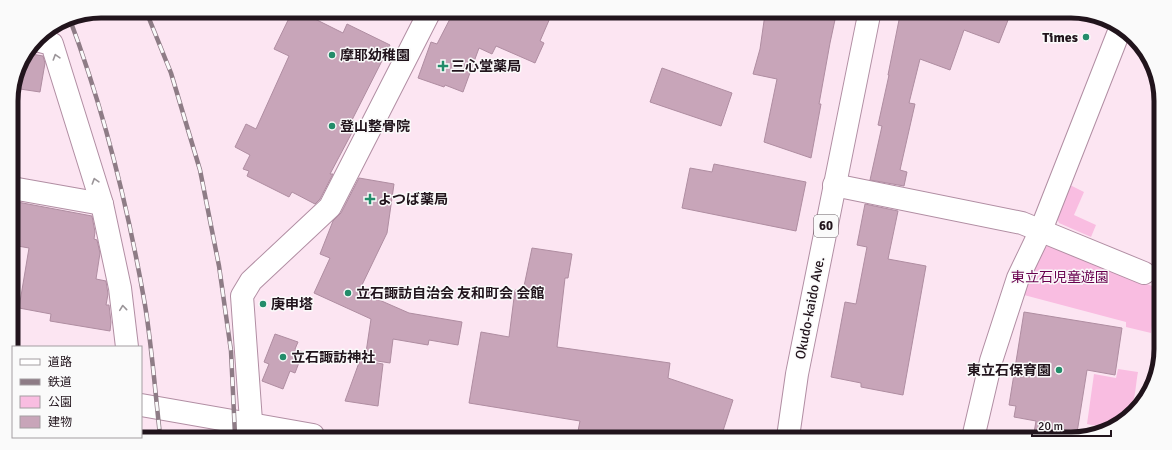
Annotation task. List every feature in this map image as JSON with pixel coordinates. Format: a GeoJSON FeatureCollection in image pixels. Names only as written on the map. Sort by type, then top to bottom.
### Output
{"type":"FeatureCollection","features":[{"type":"Feature","properties":{"kind":"street"},"geometry":{"type":"LineString","coordinates":[[252,430],[242,296],[251,281],[330,207],[426,18]]}},
{"type":"Feature","properties":{"kind":"street","name":"Okudo-kaido Ave."},"geometry":{"type":"LineString","coordinates":[[789,432],[798,374],[834,184],[868,18]]}},
{"type":"Feature","properties":{"kind":"street"},"geometry":{"type":"LineString","coordinates":[[974,432],[991,361],[1018,278],[1041,230],[1118,33]]}},
{"type":"Feature","properties":{"kind":"street"},"geometry":{"type":"LineString","coordinates":[[43,42],[52,44],[102,204],[120,288],[127,346]]}},
{"type":"Feature","properties":{"kind":"street"},"geometry":{"type":"LineString","coordinates":[[834,184],[1022,223],[1144,273]]}},
{"type":"Feature","properties":{"kind":"street"},"geometry":{"type":"LineString","coordinates":[[18,189],[102,204]]}},
{"type":"Feature","properties":{"kind":"street"},"geometry":{"type":"LineString","coordinates":[[142,405],[252,430],[276,432]]}},
{"type":"Feature","properties":{"kind":"green space"},"geometry":{"type":"Polygon","coordinates":[[[1070,185],[1084,192],[1074,215],[1096,225],[1091,237],[1059,223],[1056,216],[1070,185]]]}},
{"type":"Feature","properties":{"kind":"green space","name":"東立石児童遊園"},"geometry":{"type":"Polygon","coordinates":[[[1050,245],[1154,287],[1154,310],[1151,333],[1126,327],[1126,322],[1024,295],[1043,248],[1050,245]]]}},
{"type":"Feature","properties":{"kind":"green space"},"geometry":{"type":"Polygon","coordinates":[[[1118,369],[1138,372],[1133,404],[1122,415],[1103,426],[1087,424],[1094,374],[1116,378],[1118,369]]]}},
{"type":"Feature","properties":{"kind":"building"},"geometry":{"type":"Polygon","coordinates":[[[289,18],[313,18],[343,33],[347,24],[390,45],[352,120],[357,123],[330,174],[333,174],[320,199],[315,204],[292,192],[289,197],[247,176],[249,171],[243,169],[250,155],[235,147],[246,124],[256,129],[289,56],[274,49],[289,18]]]}},
{"type":"Feature","properties":{"kind":"building"},"geometry":{"type":"Polygon","coordinates":[[[450,18],[550,18],[540,41],[544,43],[535,63],[496,46],[492,54],[479,48],[463,92],[445,85],[444,87],[418,78],[431,42],[437,44],[450,18]]]}},
{"type":"Feature","properties":{"kind":"building"},"geometry":{"type":"Polygon","coordinates":[[[764,18],[835,18],[819,104],[821,104],[811,158],[764,142],[777,79],[753,74],[760,49],[764,18]]]}},
{"type":"Feature","properties":{"kind":"building"},"geometry":{"type":"Polygon","coordinates":[[[899,18],[1009,18],[999,43],[964,30],[950,70],[920,59],[909,103],[915,104],[900,170],[907,172],[904,186],[870,180],[882,126],[878,125],[899,18]]]}},
{"type":"Feature","properties":{"kind":"building"},"geometry":{"type":"Polygon","coordinates":[[[33,54],[43,56],[45,63],[40,92],[20,89],[23,72],[33,54]]]}},
{"type":"Feature","properties":{"kind":"building"},"geometry":{"type":"Polygon","coordinates":[[[662,68],[732,93],[721,126],[650,102],[662,68]]]}},
{"type":"Feature","properties":{"kind":"building"},"geometry":{"type":"Polygon","coordinates":[[[714,164],[806,182],[796,231],[682,208],[690,168],[712,172],[714,164]]]}},
{"type":"Feature","properties":{"kind":"building"},"geometry":{"type":"Polygon","coordinates":[[[359,178],[394,184],[387,233],[361,287],[379,295],[377,299],[409,313],[462,322],[458,345],[429,340],[428,345],[393,339],[390,363],[365,359],[371,319],[314,293],[330,258],[320,254],[333,221],[341,213],[359,178]]]}},
{"type":"Feature","properties":{"kind":"building"},"geometry":{"type":"Polygon","coordinates":[[[18,202],[92,216],[95,232],[94,239],[97,240],[100,253],[96,279],[106,281],[108,294],[106,305],[109,305],[111,322],[110,331],[50,321],[51,314],[19,308],[29,248],[18,246],[18,202]]]}},
{"type":"Feature","properties":{"kind":"building"},"geometry":{"type":"Polygon","coordinates":[[[865,204],[898,211],[888,259],[926,266],[903,395],[861,387],[861,383],[831,377],[845,302],[856,304],[867,247],[857,245],[865,204]]]}},
{"type":"Feature","properties":{"kind":"building"},"geometry":{"type":"Polygon","coordinates":[[[532,248],[572,254],[568,278],[565,278],[557,347],[670,363],[668,378],[733,400],[723,432],[578,432],[580,421],[469,403],[481,332],[509,337],[515,290],[523,291],[532,248]]]}},
{"type":"Feature","properties":{"kind":"building"},"geometry":{"type":"Polygon","coordinates":[[[1024,312],[1122,328],[1115,375],[1087,370],[1077,432],[1034,432],[1036,421],[1014,417],[1016,406],[1009,405],[1024,312]]]}},
{"type":"Feature","properties":{"kind":"building"},"geometry":{"type":"Polygon","coordinates":[[[275,334],[298,342],[295,349],[303,352],[295,373],[290,371],[283,389],[262,381],[269,364],[264,362],[275,334]]]}},
{"type":"Feature","properties":{"kind":"building"},"geometry":{"type":"Polygon","coordinates":[[[360,360],[383,364],[378,406],[345,401],[360,360]]]}},
{"type":"Feature","properties":{"kind":"railway"},"geometry":{"type":"LineString","coordinates":[[149,18],[171,73],[200,170],[219,266],[231,351],[235,432]]}},
{"type":"Feature","properties":{"kind":"railway"},"geometry":{"type":"LineString","coordinates":[[71,23],[104,123],[123,195],[145,305],[152,353],[160,432]]}},
{"type":"Feature","properties":{"kind":"place","name":"Times"},"geometry":{"type":"Point","coordinates":[1086,37]}},
{"type":"Feature","properties":{"kind":"place","name":"摩耶幼稚園"},"geometry":{"type":"Point","coordinates":[332,55]}},
{"type":"Feature","properties":{"kind":"place","name":"三心堂薬局"},"geometry":{"type":"Point","coordinates":[443,66]}},
{"type":"Feature","properties":{"kind":"place","name":"登山整骨院"},"geometry":{"type":"Point","coordinates":[332,126]}},
{"type":"Feature","properties":{"kind":"place","name":"よつば薬局"},"geometry":{"type":"Point","coordinates":[370,199]}},
{"type":"Feature","properties":{"kind":"place","name":"立石諏訪自治会 友和町会 会館"},"geometry":{"type":"Point","coordinates":[348,293]}},
{"type":"Feature","properties":{"kind":"place","name":"庚申塔"},"geometry":{"type":"Point","coordinates":[263,304]}},
{"type":"Feature","properties":{"kind":"place","name":"立石諏訪神社"},"geometry":{"type":"Point","coordinates":[283,357]}},
{"type":"Feature","properties":{"kind":"place","name":"東立石保育園"},"geometry":{"type":"Point","coordinates":[1059,370]}}]}
